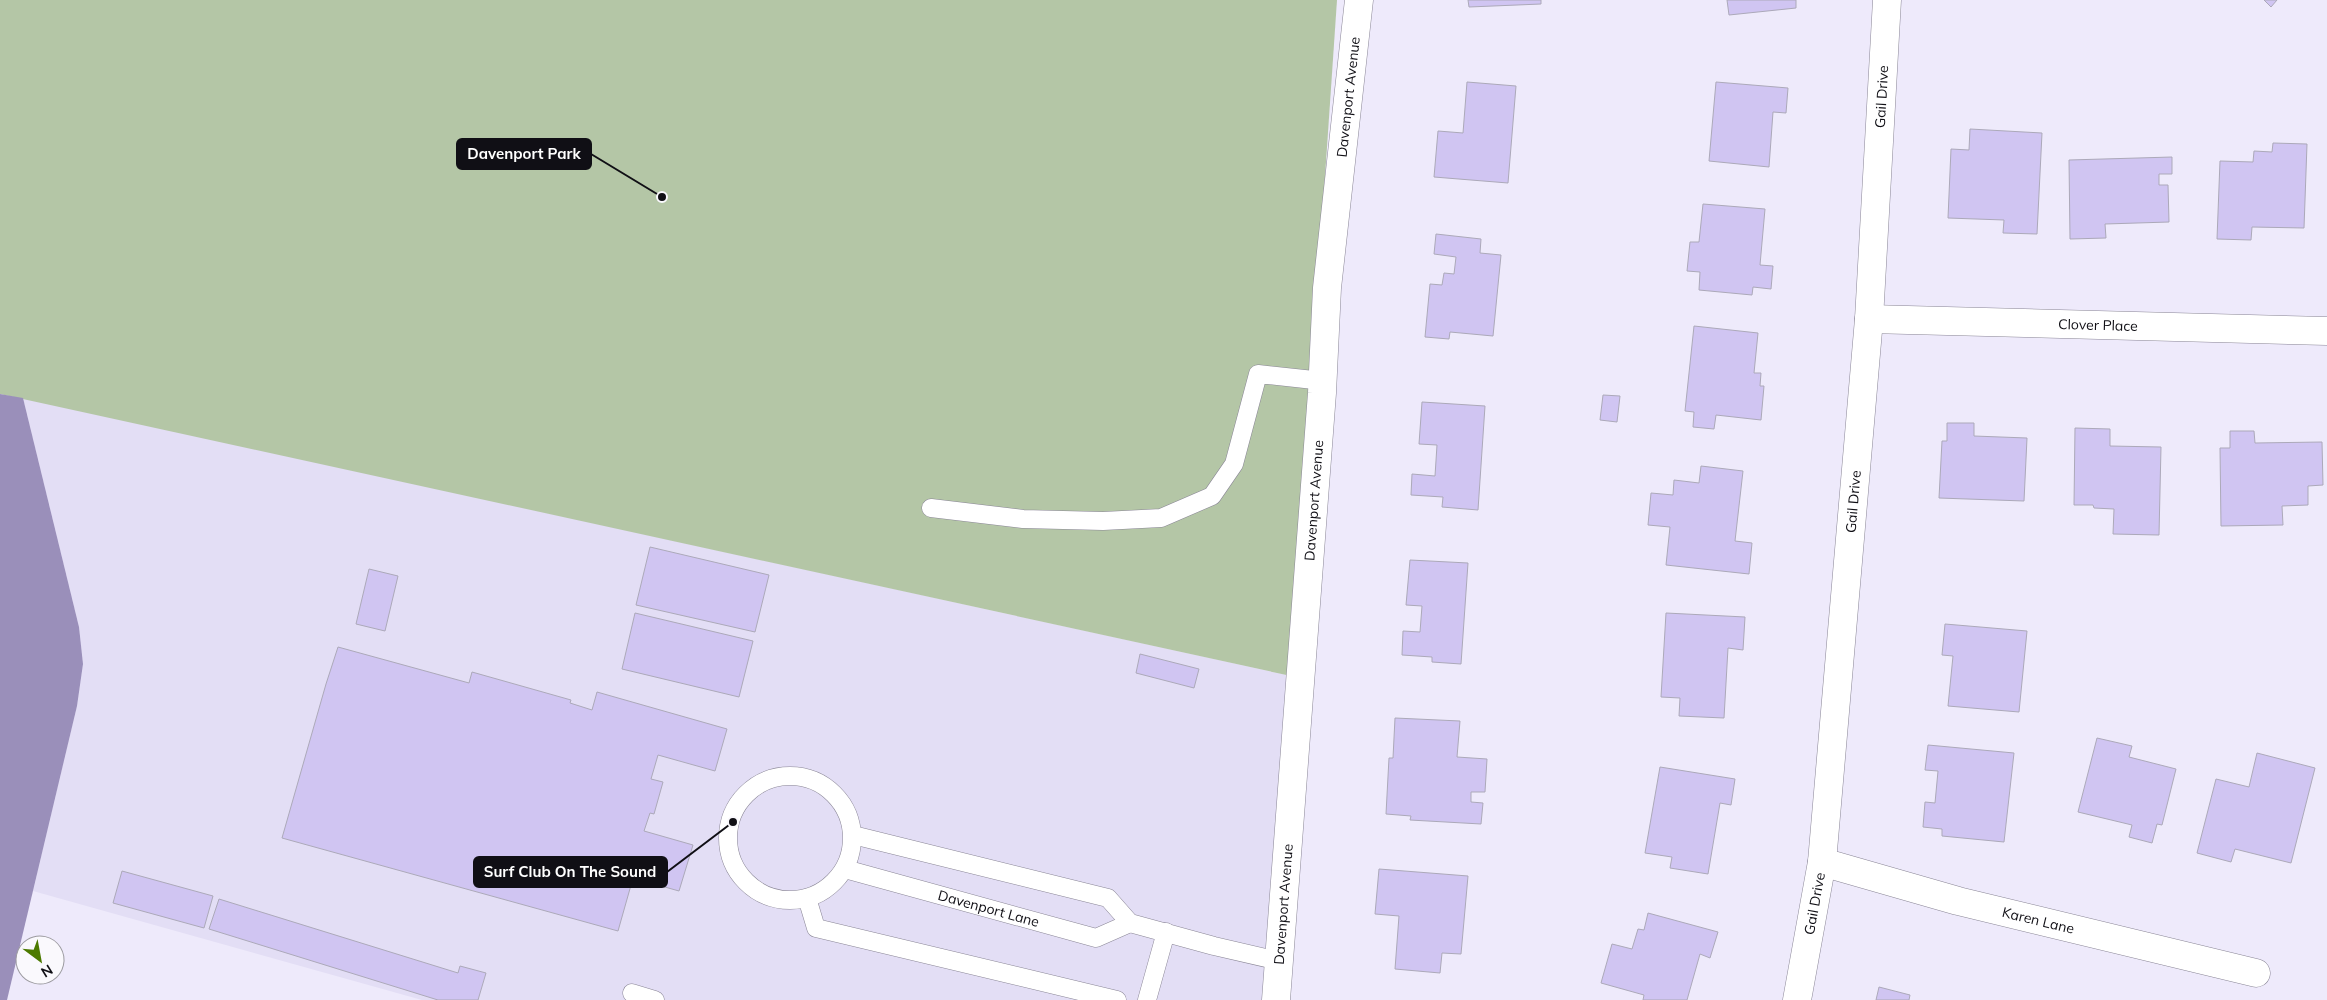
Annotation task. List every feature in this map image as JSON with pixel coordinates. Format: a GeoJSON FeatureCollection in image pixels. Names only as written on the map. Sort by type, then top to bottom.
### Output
{"type":"FeatureCollection","features":[{"type":"Feature","properties":{"kind":"street","name":"Davenport Avenue"},"geometry":{"type":"LineString","coordinates":[[1276,1000],[1323,381],[1327,288],[1359,0]]}},
{"type":"Feature","properties":{"kind":"street","name":"Gail Drive"},"geometry":{"type":"LineString","coordinates":[[1797,1000],[1822,862],[1869,320],[1887,0]]}},
{"type":"Feature","properties":{"kind":"street","name":"Clover Place"},"geometry":{"type":"LineString","coordinates":[[1869,320],[2327,331]]}},
{"type":"Feature","properties":{"kind":"street","name":"Karen Lane"},"geometry":{"type":"LineString","coordinates":[[1822,862],[1958,901],[2256,973]]}},
{"type":"Feature","properties":{"kind":"lane"},"geometry":{"type":"LineString","coordinates":[[931,508],[1023,518],[1103,522],[1161,518],[1212,496],[1234,464],[1258,374],[1323,381]]}},
{"type":"Feature","properties":{"kind":"lane"},"geometry":{"type":"LineString","coordinates":[[780,777],[801,777],[820,783],[837,796],[848,814],[853,835],[851,852],[845,869],[832,885],[814,896],[794,901],[773,898],[754,889],[739,874],[730,855],[728,835],[732,814],[744,796],[760,783],[780,777]]}},
{"type":"Feature","properties":{"kind":"lane"},"geometry":{"type":"LineString","coordinates":[[853,835],[1108,898],[1130,923],[1279,961]]}},
{"type":"Feature","properties":{"kind":"lane","name":"Davenport Lane"},"geometry":{"type":"LineString","coordinates":[[845,869],[1096,938],[1130,923]]}},
{"type":"Feature","properties":{"kind":"lane"},"geometry":{"type":"LineString","coordinates":[[807,898],[816,928],[1117,1000]]}},
{"type":"Feature","properties":{"kind":"lane"},"geometry":{"type":"LineString","coordinates":[[1147,1000],[1166,932]]}},
{"type":"Feature","properties":{"kind":"lane"},"geometry":{"type":"LineString","coordinates":[[632,993],[655,1000]]}},
{"type":"Feature","properties":{"kind":"shaded area"},"geometry":{"type":"Polygon","coordinates":[[[0,394],[23,398],[79,627],[83,664],[77,706],[22,935],[15,935],[15,966],[7,1000],[0,1000],[0,394]]]}},
{"type":"Feature","properties":{"kind":"shaded area"},"geometry":{"type":"Polygon","coordinates":[[[23,398],[1291,676],[1269,1000],[422,1000],[33,891],[77,706],[83,664],[79,627],[23,398]]]}},
{"type":"Feature","properties":{"kind":"green space"},"geometry":{"type":"Polygon","coordinates":[[[0,0],[1337,0],[1291,676],[0,394],[0,0]]]}},
{"type":"Feature","properties":{"kind":"building"},"geometry":{"type":"Polygon","coordinates":[[[1468,0],[1541,0],[1541,4],[1469,7],[1468,0]]]}},
{"type":"Feature","properties":{"kind":"building"},"geometry":{"type":"Polygon","coordinates":[[[1727,0],[1796,0],[1796,8],[1729,15],[1727,0]]]}},
{"type":"Feature","properties":{"kind":"building"},"geometry":{"type":"Polygon","coordinates":[[[2264,0],[2277,0],[2271,7],[2264,0]]]}},
{"type":"Feature","properties":{"kind":"building"},"geometry":{"type":"Polygon","coordinates":[[[1467,82],[1516,86],[1508,183],[1434,177],[1438,131],[1463,133],[1467,82]]]}},
{"type":"Feature","properties":{"kind":"building"},"geometry":{"type":"Polygon","coordinates":[[[1716,82],[1788,88],[1786,113],[1773,112],[1769,167],[1709,161],[1716,82]]]}},
{"type":"Feature","properties":{"kind":"building"},"geometry":{"type":"Polygon","coordinates":[[[1970,129],[2042,133],[2037,234],[2003,233],[2004,220],[1948,218],[1951,149],[1969,150],[1970,129]]]}},
{"type":"Feature","properties":{"kind":"building"},"geometry":{"type":"Polygon","coordinates":[[[2273,143],[2307,144],[2304,228],[2252,227],[2251,240],[2217,239],[2220,161],[2253,162],[2254,151],[2272,152],[2273,143]]]}},
{"type":"Feature","properties":{"kind":"building"},"geometry":{"type":"Polygon","coordinates":[[[2172,157],[2172,174],[2159,174],[2159,185],[2168,185],[2169,222],[2105,224],[2106,238],[2070,239],[2069,160],[2172,157]]]}},
{"type":"Feature","properties":{"kind":"building"},"geometry":{"type":"Polygon","coordinates":[[[1703,204],[1765,209],[1760,265],[1773,266],[1771,289],[1753,287],[1752,295],[1699,290],[1700,272],[1687,271],[1690,242],[1699,242],[1703,204]]]}},
{"type":"Feature","properties":{"kind":"building"},"geometry":{"type":"Polygon","coordinates":[[[1436,234],[1481,239],[1480,253],[1501,255],[1493,336],[1450,332],[1449,339],[1425,337],[1430,284],[1442,285],[1444,273],[1454,274],[1456,257],[1434,254],[1436,234]]]}},
{"type":"Feature","properties":{"kind":"building"},"geometry":{"type":"Polygon","coordinates":[[[1694,326],[1758,333],[1754,373],[1761,373],[1760,386],[1764,386],[1761,420],[1716,415],[1714,429],[1693,427],[1694,412],[1685,411],[1694,326]]]}},
{"type":"Feature","properties":{"kind":"building"},"geometry":{"type":"Polygon","coordinates":[[[1603,395],[1620,396],[1617,422],[1600,420],[1603,395]]]}},
{"type":"Feature","properties":{"kind":"building"},"geometry":{"type":"Polygon","coordinates":[[[1422,402],[1485,406],[1478,510],[1442,507],[1443,497],[1411,495],[1412,474],[1435,476],[1437,445],[1419,444],[1422,402]]]}},
{"type":"Feature","properties":{"kind":"building"},"geometry":{"type":"Polygon","coordinates":[[[1947,423],[1974,423],[1974,436],[2027,438],[2024,501],[1939,498],[1942,441],[1947,441],[1947,423]]]}},
{"type":"Feature","properties":{"kind":"building"},"geometry":{"type":"Polygon","coordinates":[[[2075,428],[2110,429],[2110,446],[2161,447],[2159,535],[2113,534],[2114,509],[2094,508],[2093,505],[2074,505],[2075,428]]]}},
{"type":"Feature","properties":{"kind":"building"},"geometry":{"type":"Polygon","coordinates":[[[2230,431],[2254,431],[2255,443],[2322,442],[2323,485],[2308,486],[2308,505],[2282,506],[2283,525],[2221,526],[2220,448],[2230,448],[2230,431]]]}},
{"type":"Feature","properties":{"kind":"building"},"geometry":{"type":"Polygon","coordinates":[[[1701,466],[1743,471],[1735,541],[1752,543],[1749,574],[1666,565],[1670,527],[1648,525],[1651,493],[1673,495],[1674,480],[1699,483],[1701,466]]]}},
{"type":"Feature","properties":{"kind":"building"},"geometry":{"type":"Polygon","coordinates":[[[650,547],[769,575],[755,632],[636,605],[650,547]]]}},
{"type":"Feature","properties":{"kind":"building"},"geometry":{"type":"Polygon","coordinates":[[[1410,560],[1468,563],[1461,664],[1432,662],[1432,657],[1402,655],[1403,631],[1420,632],[1422,606],[1406,605],[1410,560]]]}},
{"type":"Feature","properties":{"kind":"building"},"geometry":{"type":"Polygon","coordinates":[[[369,569],[398,576],[385,631],[356,624],[369,569]]]}},
{"type":"Feature","properties":{"kind":"building"},"geometry":{"type":"Polygon","coordinates":[[[635,613],[753,641],[739,697],[622,669],[635,613]]]}},
{"type":"Feature","properties":{"kind":"building"},"geometry":{"type":"Polygon","coordinates":[[[1666,613],[1745,617],[1743,650],[1728,648],[1724,718],[1679,716],[1680,698],[1661,697],[1666,613]]]}},
{"type":"Feature","properties":{"kind":"building"},"geometry":{"type":"Polygon","coordinates":[[[1945,624],[2027,631],[2019,712],[1948,706],[1953,656],[1942,655],[1945,624]]]}},
{"type":"Feature","properties":{"kind":"building"},"geometry":{"type":"Polygon","coordinates":[[[338,647],[469,683],[472,672],[571,700],[570,703],[592,710],[597,692],[727,729],[715,771],[658,755],[651,779],[663,782],[654,814],[650,813],[644,831],[693,845],[679,891],[633,878],[618,931],[282,838],[338,647]]]}},
{"type":"Feature","properties":{"kind":"building"},"geometry":{"type":"Polygon","coordinates":[[[1140,654],[1199,669],[1194,688],[1136,673],[1140,654]]]}},
{"type":"Feature","properties":{"kind":"building"},"geometry":{"type":"Polygon","coordinates":[[[1395,718],[1460,721],[1457,757],[1487,759],[1485,792],[1471,792],[1471,802],[1483,803],[1481,824],[1410,820],[1411,816],[1386,814],[1389,758],[1393,758],[1395,718]]]}},
{"type":"Feature","properties":{"kind":"building"},"geometry":{"type":"Polygon","coordinates":[[[2097,738],[2132,746],[2129,757],[2176,769],[2162,825],[2157,824],[2152,843],[2129,837],[2132,825],[2078,812],[2097,738]]]}},
{"type":"Feature","properties":{"kind":"building"},"geometry":{"type":"Polygon","coordinates":[[[1928,745],[2014,753],[2004,842],[1942,836],[1942,829],[1923,827],[1925,802],[1935,803],[1938,771],[1925,770],[1928,745]]]}},
{"type":"Feature","properties":{"kind":"building"},"geometry":{"type":"Polygon","coordinates":[[[2257,753],[2315,768],[2291,863],[2235,849],[2231,862],[2197,853],[2216,779],[2249,787],[2257,753]]]}},
{"type":"Feature","properties":{"kind":"building"},"geometry":{"type":"Polygon","coordinates":[[[1660,767],[1735,779],[1731,805],[1720,803],[1708,874],[1670,868],[1672,857],[1645,853],[1660,767]]]}},
{"type":"Feature","properties":{"kind":"building"},"geometry":{"type":"Polygon","coordinates":[[[1379,869],[1468,876],[1461,954],[1442,953],[1440,973],[1395,969],[1399,916],[1375,914],[1379,869]]]}},
{"type":"Feature","properties":{"kind":"building"},"geometry":{"type":"Polygon","coordinates":[[[122,871],[213,896],[204,928],[113,903],[122,871]]]}},
{"type":"Feature","properties":{"kind":"building"},"geometry":{"type":"Polygon","coordinates":[[[219,899],[458,973],[460,966],[486,973],[478,1000],[438,1000],[209,929],[219,899]]]}},
{"type":"Feature","properties":{"kind":"building"},"geometry":{"type":"Polygon","coordinates":[[[1648,913],[1718,932],[1710,958],[1700,954],[1687,1000],[1643,1000],[1644,995],[1601,983],[1612,944],[1632,949],[1638,929],[1644,930],[1648,913]]]}},
{"type":"Feature","properties":{"kind":"building"},"geometry":{"type":"Polygon","coordinates":[[[1879,987],[1910,995],[1909,1000],[1876,1000],[1879,987]]]}},
{"type":"Feature","properties":{"kind":"place","name":"Davenport Park"},"geometry":{"type":"Point","coordinates":[662,197]}},
{"type":"Feature","properties":{"kind":"place","name":"Surf Club On The Sound"},"geometry":{"type":"Point","coordinates":[733,822]}}]}
